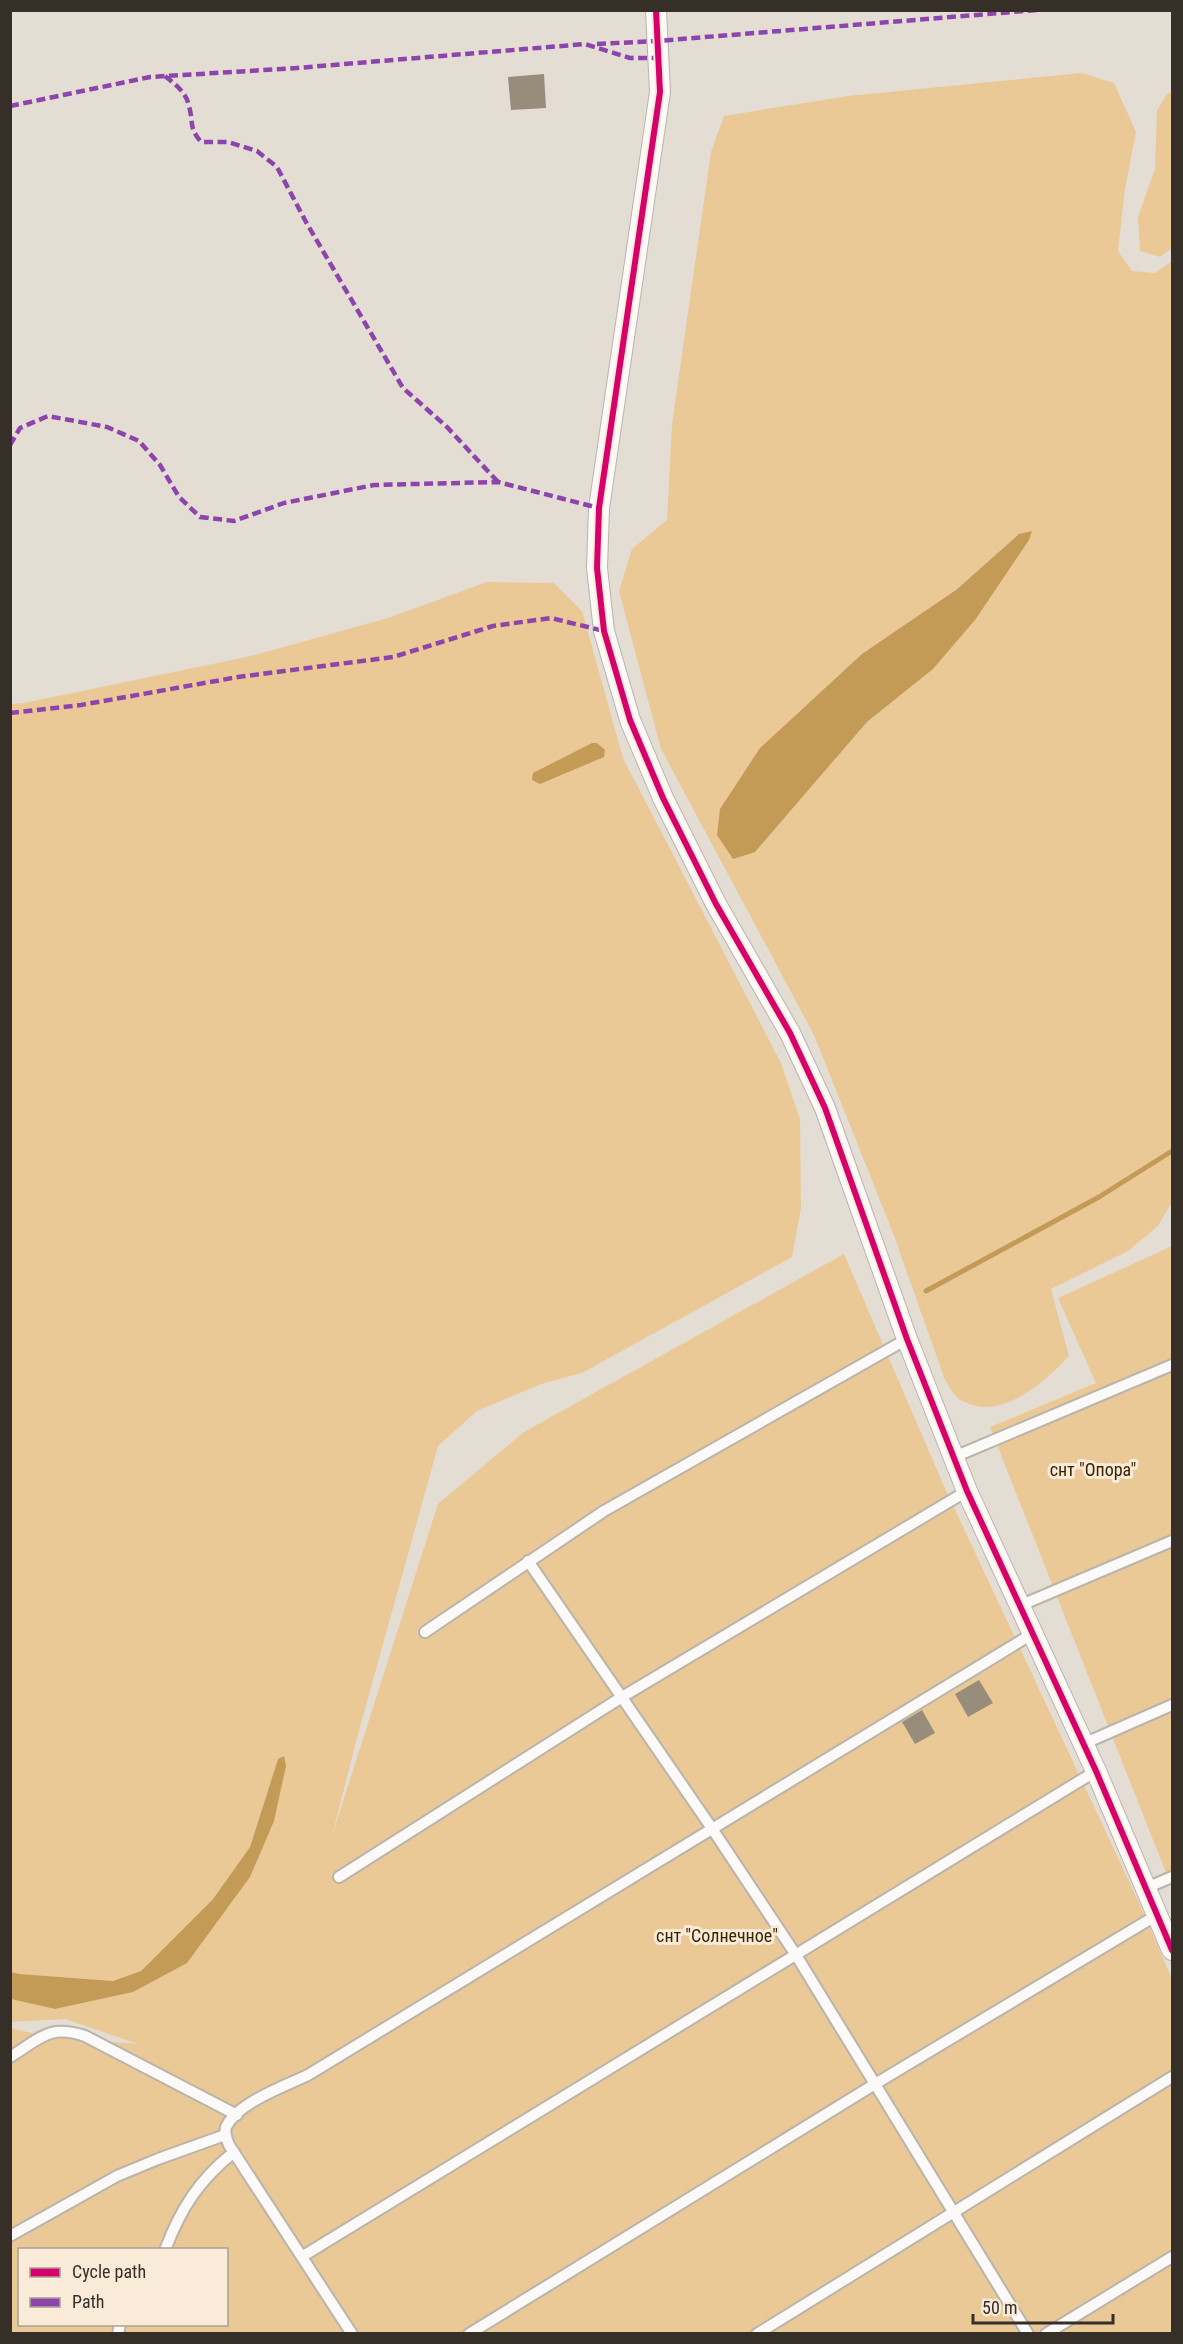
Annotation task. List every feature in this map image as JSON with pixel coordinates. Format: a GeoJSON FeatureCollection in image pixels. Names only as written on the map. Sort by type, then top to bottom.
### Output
{"type":"FeatureCollection","features":[{"type":"Feature","properties":{"kind":"street"},"geometry":{"type":"LineString","coordinates":[[656,10],[660,92],[599,508],[597,568],[604,630],[630,720],[663,798],[716,904],[790,1033],[825,1108],[907,1339],[967,1491],[1096,1772],[1173,1950]]}},
{"type":"Feature","properties":{"kind":"lane"},"geometry":{"type":"LineString","coordinates":[[425,1632],[604,1511],[907,1339]]}},
{"type":"Feature","properties":{"kind":"lane"},"geometry":{"type":"LineString","coordinates":[[954,1458],[1173,1365]]}},
{"type":"Feature","properties":{"kind":"lane"},"geometry":{"type":"LineString","coordinates":[[339,1877],[622,1697],[967,1491]]}},
{"type":"Feature","properties":{"kind":"lane"},"geometry":{"type":"LineString","coordinates":[[1019,1606],[1173,1541]]}},
{"type":"Feature","properties":{"kind":"lane"},"geometry":{"type":"LineString","coordinates":[[528,1561],[796,1955],[1028,2334]]}},
{"type":"Feature","properties":{"kind":"lane"},"geometry":{"type":"LineString","coordinates":[[352,2334],[225,2136],[226,2128],[237,2115],[260,2098],[308,2074],[1032,1634]]}},
{"type":"Feature","properties":{"kind":"lane"},"geometry":{"type":"LineString","coordinates":[[1083,1744],[1173,1705]]}},
{"type":"Feature","properties":{"kind":"lane"},"geometry":{"type":"LineString","coordinates":[[303,2256],[1096,1772]]}},
{"type":"Feature","properties":{"kind":"lane"},"geometry":{"type":"LineString","coordinates":[[1146,1888],[1173,1877]]}},
{"type":"Feature","properties":{"kind":"lane"},"geometry":{"type":"LineString","coordinates":[[469,2334],[875,2084],[1157,1915]]}},
{"type":"Feature","properties":{"kind":"lane"},"geometry":{"type":"LineString","coordinates":[[10,2057],[55,2031],[68,2030],[85,2036],[237,2115]]}},
{"type":"Feature","properties":{"kind":"lane"},"geometry":{"type":"LineString","coordinates":[[757,2334],[1173,2077]]}},
{"type":"Feature","properties":{"kind":"lane"},"geometry":{"type":"LineString","coordinates":[[10,2236],[117,2176],[225,2136]]}},
{"type":"Feature","properties":{"kind":"lane"},"geometry":{"type":"LineString","coordinates":[[166,2248],[177,2218],[194,2194],[213,2169],[234,2152]]}},
{"type":"Feature","properties":{"kind":"lane"},"geometry":{"type":"LineString","coordinates":[[1046,2334],[1173,2257]]}},
{"type":"Feature","properties":{"kind":"green space"},"geometry":{"type":"Polygon","coordinates":[[[1082,73],[1114,83],[1136,132],[1125,189],[1118,251],[1132,271],[1155,273],[1172,261],[1172,1202],[1158,1226],[1128,1251],[1051,1289],[1069,1356],[1047,1378],[1019,1397],[1004,1404],[989,1407],[974,1405],[959,1399],[945,1380],[893,1233],[814,1035],[661,749],[619,591],[632,549],[667,520],[672,424],[711,152],[724,116],[848,96],[1082,73]],[[1019,534],[956,590],[755,852],[867,722],[933,669],[975,620],[1019,534]]]}},
{"type":"Feature","properties":{"kind":"green space"},"geometry":{"type":"Polygon","coordinates":[[[1172,92],[1172,248],[1160,257],[1140,251],[1138,217],[1155,169],[1157,110],[1167,94],[1172,92]]]}},
{"type":"Feature","properties":{"kind":"green space","name":"снт \"Солнечное\""},"geometry":{"type":"Polygon","coordinates":[[[487,582],[554,583],[582,611],[623,758],[781,1063],[800,1119],[801,1208],[792,1257],[582,1373],[541,1384],[477,1411],[438,1446],[332,1836],[438,1504],[524,1432],[844,1254],[944,1486],[1141,1907],[1172,1979],[1172,2333],[11,2333],[11,2028],[44,2036],[138,2044],[65,2019],[11,2022],[11,1999],[55,2009],[133,1992],[250,1877],[278,1759],[250,1847],[213,1899],[141,1971],[113,1981],[11,1972],[10,704],[251,656],[388,618],[487,582]]]}},
{"type":"Feature","properties":{"kind":"green space","name":"снт \"Опора\""},"geometry":{"type":"Polygon","coordinates":[[[1172,1246],[1172,1888],[990,1427],[1096,1383],[1058,1298],[1172,1246]]]}},
{"type":"Feature","properties":{"kind":"shaded area"},"geometry":{"type":"Polygon","coordinates":[[[1032,531],[1029,540],[975,620],[933,669],[867,722],[755,852],[733,859],[717,835],[720,809],[760,748],[862,654],[956,590],[1019,534],[1032,531]]]}},
{"type":"Feature","properties":{"kind":"shaded area"},"geometry":{"type":"Polygon","coordinates":[[[592,743],[597,743],[605,750],[604,757],[540,784],[532,780],[533,773],[592,743]]]}},
{"type":"Feature","properties":{"kind":"shaded area"},"geometry":{"type":"Polygon","coordinates":[[[284,1756],[286,1766],[274,1821],[250,1877],[187,1963],[133,1992],[55,2009],[11,1999],[11,1972],[113,1981],[141,1971],[213,1899],[250,1847],[278,1759],[284,1756]]]}},
{"type":"Feature","properties":{"kind":"building"},"geometry":{"type":"Polygon","coordinates":[[[544,74],[546,108],[511,110],[508,77],[544,74]]]}},
{"type":"Feature","properties":{"kind":"building"},"geometry":{"type":"Polygon","coordinates":[[[979,1680],[993,1703],[968,1717],[955,1694],[979,1680]]]}},
{"type":"Feature","properties":{"kind":"building"},"geometry":{"type":"Polygon","coordinates":[[[922,1710],[935,1733],[915,1744],[902,1722],[922,1710]]]}},
{"type":"Feature","properties":{"kind":"waterway"},"geometry":{"type":"LineString","coordinates":[[926,1291],[1099,1197],[1172,1151]]}},
{"type":"Feature","properties":{"kind":"marked path"},"geometry":{"type":"LineString","coordinates":[[597,44],[1037,10]]}},
{"type":"Feature","properties":{"kind":"marked path"},"geometry":{"type":"LineString","coordinates":[[10,106],[150,77],[297,68],[585,44],[630,58],[658,58]]}},
{"type":"Feature","properties":{"kind":"marked path"},"geometry":{"type":"LineString","coordinates":[[165,76],[186,97],[193,128],[201,142],[228,142],[257,151],[277,167],[306,222],[403,388],[447,427],[498,482]]}},
{"type":"Feature","properties":{"kind":"marked path"},"geometry":{"type":"LineString","coordinates":[[10,445],[20,428],[48,416],[107,427],[139,441],[160,465],[179,497],[200,517],[234,521],[284,503],[374,485],[498,482],[599,508]]}},
{"type":"Feature","properties":{"kind":"marked path"},"geometry":{"type":"LineString","coordinates":[[10,713],[81,705],[238,677],[393,657],[493,626],[551,618],[604,631]]}},
{"type":"Feature","properties":{"kind":"cycle path"},"geometry":{"type":"LineString","coordinates":[[656,10],[660,92],[599,508],[597,568],[604,631],[630,720],[663,798],[716,904],[790,1033],[825,1108],[907,1339],[967,1491],[1096,1771],[1172,1950]]}}]}
